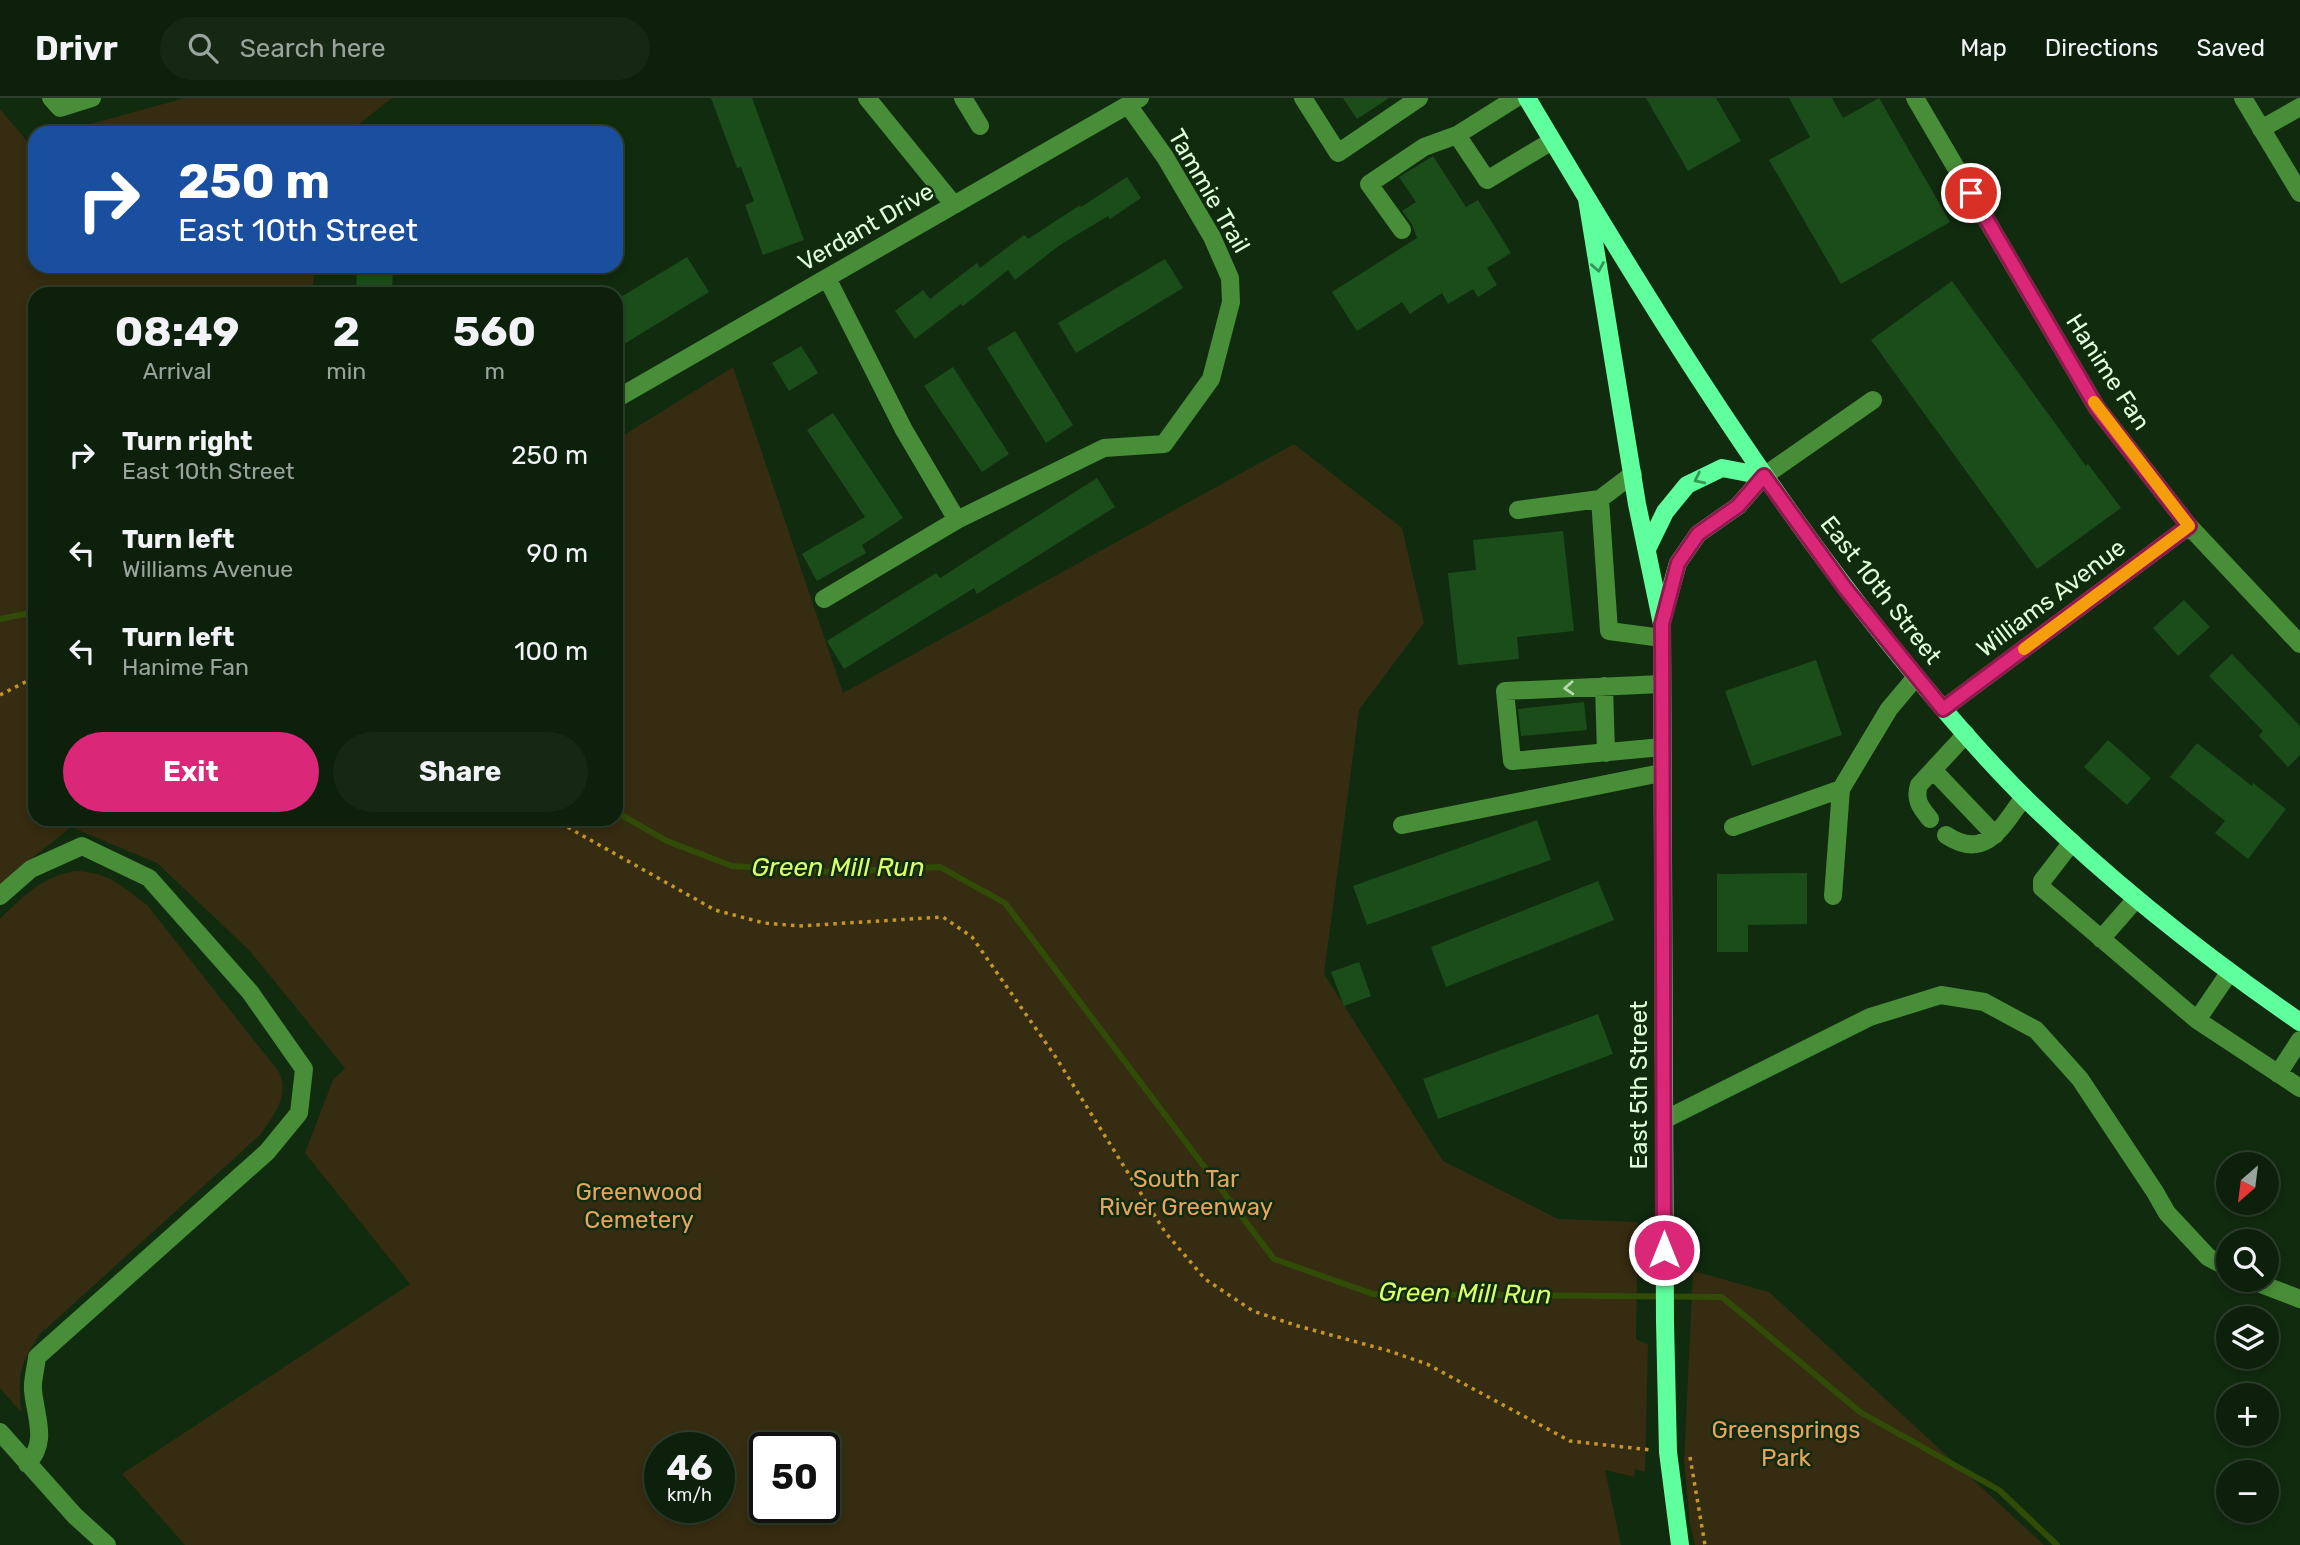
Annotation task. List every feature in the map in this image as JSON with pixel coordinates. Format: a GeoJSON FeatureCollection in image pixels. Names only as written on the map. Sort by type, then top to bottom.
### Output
{"type":"FeatureCollection","features":[{"type":"Feature","properties":{"kind":"main road","name":"East 10th Street"},"geometry":{"type":"LineString","coordinates":[[1527,98],[1631,273],[1764,476],[1845,588],[1916,677],[2024,797],[2072,842],[2136,899],[2229,973],[2300,1022]]}},
{"type":"Feature","properties":{"kind":"main road","name":"East 5th Street"},"geometry":{"type":"LineString","coordinates":[[1587,200],[1662,631],[1664,1276],[1668,1452],[1680,1545]]}},
{"type":"Feature","properties":{"kind":"main road"},"geometry":{"type":"LineString","coordinates":[[1647,549],[1665,512],[1687,485],[1722,468],[1764,476]]}},
{"type":"Feature","properties":{"kind":"main road","name":"East 5th Street"},"geometry":{"type":"LineString","coordinates":[[1662,631],[1678,563],[1684,553],[1698,534],[1738,506],[1764,476]]}},
{"type":"Feature","properties":{"kind":"street"},"geometry":{"type":"LineString","coordinates":[[51,98],[60,108],[92,98]]}},
{"type":"Feature","properties":{"kind":"street"},"geometry":{"type":"LineString","coordinates":[[963,98],[980,125]]}},
{"type":"Feature","properties":{"kind":"street"},"geometry":{"type":"LineString","coordinates":[[1303,98],[1338,153],[1419,98]]}},
{"type":"Feature","properties":{"kind":"street"},"geometry":{"type":"LineString","coordinates":[[1402,230],[1370,184],[1424,147],[1457,135],[1516,98]]}},
{"type":"Feature","properties":{"kind":"street","name":"Hanime Fan"},"geometry":{"type":"LineString","coordinates":[[1914,98],[2097,408],[2189,526],[2300,644]]}},
{"type":"Feature","properties":{"kind":"street"},"geometry":{"type":"LineString","coordinates":[[2243,98],[2300,193]]}},
{"type":"Feature","properties":{"kind":"street"},"geometry":{"type":"LineString","coordinates":[[873,100],[954,205]]}},
{"type":"Feature","properties":{"kind":"street","name":"Verdant Drive"},"geometry":{"type":"LineString","coordinates":[[623,394],[1134,101]]}},
{"type":"Feature","properties":{"kind":"street","name":"Tammie Trail"},"geometry":{"type":"LineString","coordinates":[[957,520],[1104,448],[1164,444],[1211,379],[1231,302],[1230,278],[1212,237],[1134,101]]}},
{"type":"Feature","properties":{"kind":"street"},"geometry":{"type":"LineString","coordinates":[[2261,129],[2300,107]]}},
{"type":"Feature","properties":{"kind":"street"},"geometry":{"type":"LineString","coordinates":[[1457,135],[1487,180],[1552,141]]}},
{"type":"Feature","properties":{"kind":"street"},"geometry":{"type":"LineString","coordinates":[[824,598],[957,520],[904,430],[827,278]]}},
{"type":"Feature","properties":{"kind":"street"},"geometry":{"type":"LineString","coordinates":[[1764,476],[1873,400]]}},
{"type":"Feature","properties":{"kind":"street"},"geometry":{"type":"LineString","coordinates":[[1518,510],[1601,499],[1633,474]]}},
{"type":"Feature","properties":{"kind":"street"},"geometry":{"type":"LineString","coordinates":[[1601,499],[1609,631],[1662,631]]}},
{"type":"Feature","properties":{"kind":"street","name":"Williams Avenue"},"geometry":{"type":"LineString","coordinates":[[1943,709],[2189,526]]}},
{"type":"Feature","properties":{"kind":"street"},"geometry":{"type":"LineString","coordinates":[[1833,896],[1841,789],[1889,709],[1916,677]]}},
{"type":"Feature","properties":{"kind":"street"},"geometry":{"type":"LineString","coordinates":[[1662,684],[1504,691],[1512,761],[1662,747]]}},
{"type":"Feature","properties":{"kind":"street"},"geometry":{"type":"LineString","coordinates":[[1604,686],[1606,752]]}},
{"type":"Feature","properties":{"kind":"street"},"geometry":{"type":"LineString","coordinates":[[1930,819],[1917,803],[1919,785],[1966,734]]}},
{"type":"Feature","properties":{"kind":"street"},"geometry":{"type":"LineString","coordinates":[[1933,770],[1995,835]]}},
{"type":"Feature","properties":{"kind":"street"},"geometry":{"type":"LineString","coordinates":[[1402,825],[1661,773]]}},
{"type":"Feature","properties":{"kind":"street"},"geometry":{"type":"LineString","coordinates":[[1733,827],[1841,789]]}},
{"type":"Feature","properties":{"kind":"street"},"geometry":{"type":"LineString","coordinates":[[1946,835],[1951,839],[1975,845],[1983,843],[1995,835],[2024,797]]}},
{"type":"Feature","properties":{"kind":"street"},"geometry":{"type":"LineString","coordinates":[[2072,842],[2042,881],[2042,888],[2197,1020],[2300,1088]]}},
{"type":"Feature","properties":{"kind":"street"},"geometry":{"type":"LineString","coordinates":[[0,896],[31,869],[82,846],[149,878],[250,992],[304,1069],[299,1113],[267,1152],[37,1357],[33,1388],[41,1436],[35,1457],[27,1464]]}},
{"type":"Feature","properties":{"kind":"street"},"geometry":{"type":"LineString","coordinates":[[2101,939],[2136,899]]}},
{"type":"Feature","properties":{"kind":"street"},"geometry":{"type":"LineString","coordinates":[[2197,1020],[2229,973]]}},
{"type":"Feature","properties":{"kind":"street"},"geometry":{"type":"LineString","coordinates":[[1664,1120],[1870,1017],[1941,995],[1984,1002],[2035,1030],[2080,1079],[2167,1213],[2208,1257],[2216,1261]]}},
{"type":"Feature","properties":{"kind":"street"},"geometry":{"type":"LineString","coordinates":[[2278,1074],[2300,1040]]}},
{"type":"Feature","properties":{"kind":"street"},"geometry":{"type":"LineString","coordinates":[[2279,1292],[2300,1299]]}},
{"type":"Feature","properties":{"kind":"street"},"geometry":{"type":"LineString","coordinates":[[0,1432],[75,1516],[107,1545]]}},
{"type":"Feature","properties":{"kind":"path"},"geometry":{"type":"LineString","coordinates":[[0,695],[28,681]]}},
{"type":"Feature","properties":{"kind":"path"},"geometry":{"type":"LineString","coordinates":[[565,826],[715,910],[764,923],[799,926],[943,917],[972,937],[1055,1056],[1165,1232],[1205,1279],[1253,1311],[1427,1364],[1570,1441],[1657,1451]]}},
{"type":"Feature","properties":{"kind":"path"},"geometry":{"type":"LineString","coordinates":[[1683,1454],[1690,1454],[1705,1545]]}},
{"type":"Feature","properties":{"kind":"green space"},"geometry":{"type":"Polygon","coordinates":[[[185,98],[392,98],[357,126],[83,126],[185,98]]]}},
{"type":"Feature","properties":{"kind":"green space"},"geometry":{"type":"Polygon","coordinates":[[[0,109],[28,141],[28,273],[314,273],[313,287],[28,287],[28,826],[623,826],[623,436],[733,367],[843,693],[1294,444],[1402,528],[1424,623],[1359,710],[1324,974],[1443,1161],[1558,1219],[1638,1222],[1636,1339],[1648,1345],[1645,1472],[1635,1469],[1634,1477],[1605,1470],[1621,1545],[185,1545],[122,1474],[410,1284],[305,1153],[333,1080],[345,1068],[250,951],[157,863],[71,827],[0,884],[0,109]]]}},
{"type":"Feature","properties":{"kind":"green space"},"geometry":{"type":"Polygon","coordinates":[[[76,871],[106,877],[147,905],[279,1072],[283,1089],[279,1104],[261,1134],[39,1335],[21,1371],[21,1412],[0,1388],[0,919],[43,882],[76,871]]]}},
{"type":"Feature","properties":{"kind":"green space","name":"Greensprings Park"},"geometry":{"type":"Polygon","coordinates":[[[1693,1271],[1769,1292],[2044,1545],[1695,1545],[1690,1524],[1684,1462],[1693,1271]]]}},
{"type":"Feature","properties":{"kind":"building"},"geometry":{"type":"Polygon","coordinates":[[[711,98],[752,98],[804,240],[763,255],[745,205],[754,201],[741,167],[737,168],[711,98]]]}},
{"type":"Feature","properties":{"kind":"building"},"geometry":{"type":"Polygon","coordinates":[[[1343,98],[1389,98],[1357,119],[1343,98]]]}},
{"type":"Feature","properties":{"kind":"building"},"geometry":{"type":"Polygon","coordinates":[[[1646,98],[1716,98],[1741,141],[1688,171],[1646,98]]]}},
{"type":"Feature","properties":{"kind":"building"},"geometry":{"type":"Polygon","coordinates":[[[1789,98],[1832,98],[1843,118],[1879,98],[1950,222],[1841,284],[1769,160],[1810,137],[1789,98]]]}},
{"type":"Feature","properties":{"kind":"building"},"geometry":{"type":"Polygon","coordinates":[[[1433,156],[1466,207],[1478,200],[1511,253],[1487,268],[1497,285],[1478,297],[1473,289],[1448,304],[1442,293],[1410,314],[1402,302],[1357,331],[1332,292],[1417,238],[1412,224],[1402,211],[1416,202],[1399,177],[1433,156]]]}},
{"type":"Feature","properties":{"kind":"building"},"geometry":{"type":"Polygon","coordinates":[[[1127,177],[1141,198],[1110,219],[1108,216],[1060,245],[1015,280],[1008,270],[915,339],[895,311],[923,290],[930,299],[977,263],[980,268],[1024,235],[1028,239],[1127,177]]]}},
{"type":"Feature","properties":{"kind":"building"},"geometry":{"type":"Polygon","coordinates":[[[687,257],[709,292],[623,345],[623,296],[687,257]]]}},
{"type":"Feature","properties":{"kind":"building"},"geometry":{"type":"Polygon","coordinates":[[[1165,259],[1183,288],[1076,353],[1058,323],[1165,259]]]}},
{"type":"Feature","properties":{"kind":"building"},"geometry":{"type":"Polygon","coordinates":[[[357,273],[393,273],[392,287],[356,287],[357,273]]]}},
{"type":"Feature","properties":{"kind":"building"},"geometry":{"type":"Polygon","coordinates":[[[1952,281],[2086,466],[2088,464],[2121,508],[2037,569],[1871,340],[1952,281]]]}},
{"type":"Feature","properties":{"kind":"building"},"geometry":{"type":"Polygon","coordinates":[[[1015,331],[1073,425],[1046,443],[987,348],[1015,331]]]}},
{"type":"Feature","properties":{"kind":"building"},"geometry":{"type":"Polygon","coordinates":[[[801,346],[818,373],[789,391],[772,363],[801,346]]]}},
{"type":"Feature","properties":{"kind":"building"},"geometry":{"type":"Polygon","coordinates":[[[953,367],[1009,454],[982,472],[924,386],[953,367]]]}},
{"type":"Feature","properties":{"kind":"building"},"geometry":{"type":"Polygon","coordinates":[[[833,413],[903,518],[862,545],[866,553],[817,581],[802,554],[865,517],[807,430],[833,413]]]}},
{"type":"Feature","properties":{"kind":"building"},"geometry":{"type":"Polygon","coordinates":[[[1097,478],[1115,507],[977,594],[974,588],[844,669],[827,641],[936,573],[940,578],[1097,478]]]}},
{"type":"Feature","properties":{"kind":"building"},"geometry":{"type":"Polygon","coordinates":[[[1563,531],[1574,631],[1517,637],[1519,659],[1458,665],[1448,573],[1476,570],[1473,540],[1563,531]]]}},
{"type":"Feature","properties":{"kind":"building"},"geometry":{"type":"Polygon","coordinates":[[[2184,600],[2210,627],[2178,656],[2153,628],[2184,600]]]}},
{"type":"Feature","properties":{"kind":"building"},"geometry":{"type":"Polygon","coordinates":[[[2232,654],[2300,726],[2300,755],[2288,767],[2259,736],[2263,731],[2209,676],[2232,654]]]}},
{"type":"Feature","properties":{"kind":"building"},"geometry":{"type":"Polygon","coordinates":[[[1816,660],[1842,735],[1752,766],[1725,691],[1816,660]]]}},
{"type":"Feature","properties":{"kind":"building"},"geometry":{"type":"Polygon","coordinates":[[[1584,702],[1587,730],[1521,736],[1518,709],[1584,702]]]}},
{"type":"Feature","properties":{"kind":"building"},"geometry":{"type":"Polygon","coordinates":[[[2108,740],[2151,778],[2127,805],[2084,767],[2108,740]]]}},
{"type":"Feature","properties":{"kind":"building"},"geometry":{"type":"Polygon","coordinates":[[[2197,743],[2286,809],[2248,859],[2215,833],[2225,821],[2170,777],[2197,743]]]}},
{"type":"Feature","properties":{"kind":"building"},"geometry":{"type":"Polygon","coordinates":[[[1537,820],[1551,860],[1367,925],[1353,886],[1537,820]]]}},
{"type":"Feature","properties":{"kind":"building"},"geometry":{"type":"Polygon","coordinates":[[[1807,873],[1807,924],[1748,925],[1748,952],[1717,952],[1717,874],[1807,873]]]}},
{"type":"Feature","properties":{"kind":"building"},"geometry":{"type":"Polygon","coordinates":[[[1598,881],[1614,920],[1446,987],[1431,947],[1598,881]]]}},
{"type":"Feature","properties":{"kind":"building"},"geometry":{"type":"Polygon","coordinates":[[[1359,962],[1371,996],[1344,1006],[1331,972],[1359,962]]]}},
{"type":"Feature","properties":{"kind":"building"},"geometry":{"type":"Polygon","coordinates":[[[1598,1014],[1613,1054],[1438,1119],[1423,1079],[1598,1014]]]}},
{"type":"Feature","properties":{"kind":"waterway","name":"Green Mill Run"},"geometry":{"type":"LineString","coordinates":[[0,619],[28,613]]}},
{"type":"Feature","properties":{"kind":"waterway","name":"Green Mill Run"},"geometry":{"type":"LineString","coordinates":[[623,816],[667,841],[732,866],[834,872],[940,867],[1005,903],[1274,1259],[1373,1294],[1722,1297],[1860,1412],[1999,1490],[2057,1545]]}},
{"type":"Feature","properties":{"kind":"slow traffic"},"geometry":{"type":"LineString","coordinates":[[2024,649],[2189,526],[2094,402]]}},
{"type":"Feature","properties":{"kind":"route"},"geometry":{"type":"LineString","coordinates":[[1664,1250],[1662,624],[1678,563],[1698,534],[1738,506],[1764,476],[1845,588],[1943,709],[2189,526],[2097,408],[1971,193]]}},
{"type":"Feature","properties":{"kind":"park label","name":"South Tar River Greenway"},"geometry":{"type":"Point","coordinates":[1186,1193]}},
{"type":"Feature","properties":{"kind":"park label","name":"Greenwood Cemetery"},"geometry":{"type":"Point","coordinates":[639,1206]}}]}
